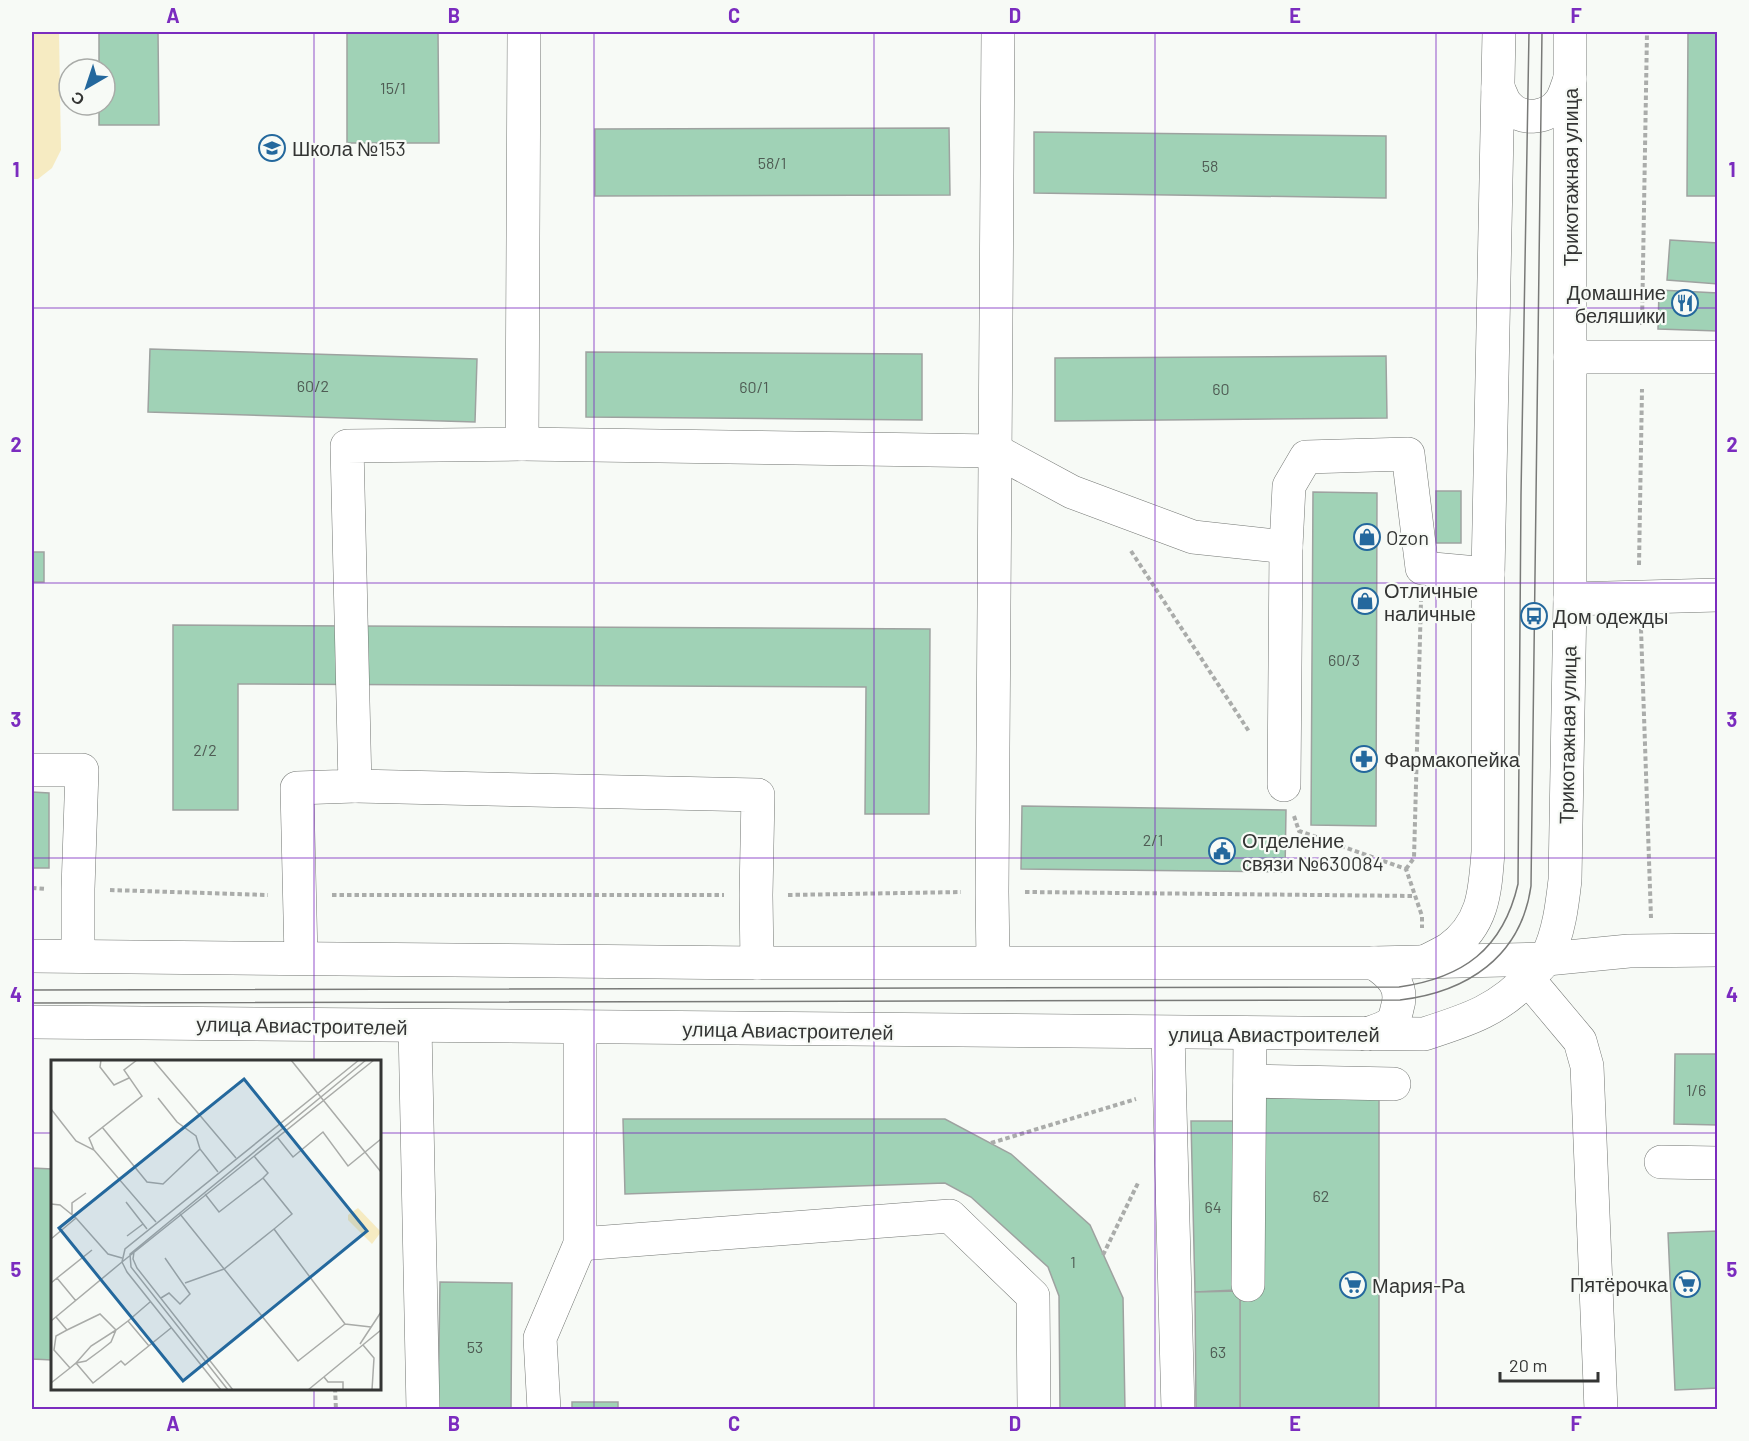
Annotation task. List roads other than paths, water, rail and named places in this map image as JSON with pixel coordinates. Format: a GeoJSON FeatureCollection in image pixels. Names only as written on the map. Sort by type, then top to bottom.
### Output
{"type":"FeatureCollection","features":[{"type":"Feature","properties":{"kind":"main road"},"geometry":{"type":"LineString","coordinates":[[522,444],[524,32]]}},
{"type":"Feature","properties":{"kind":"main road"},"geometry":{"type":"LineString","coordinates":[[993,962],[998,32]]}},
{"type":"Feature","properties":{"kind":"main road"},"geometry":{"type":"LineString","coordinates":[[1422,963],[1449,949],[1472,926],[1482,906],[1488,852],[1488,573],[1499,32]]}},
{"type":"Feature","properties":{"kind":"main road","name":"Трикотажная улица"},"geometry":{"type":"LineString","coordinates":[[1537,969],[1560,920],[1565,880],[1570,599],[1570,32]]}},
{"type":"Feature","properties":{"kind":"main road"},"geometry":{"type":"LineString","coordinates":[[1498,88],[1506,105],[1516,113],[1541,116],[1551,111],[1561,101],[1570,79]]}},
{"type":"Feature","properties":{"kind":"main road"},"geometry":{"type":"LineString","coordinates":[[1570,357],[1718,357]]}},
{"type":"Feature","properties":{"kind":"main road"},"geometry":{"type":"LineString","coordinates":[[355,786],[347,446],[522,444],[996,451],[1072,492],[1193,537],[1286,547]]}},
{"type":"Feature","properties":{"kind":"main road"},"geometry":{"type":"LineString","coordinates":[[1284,785],[1286,547],[1289,486],[1306,457],[1408,454],[1422,568],[1488,573]]}},
{"type":"Feature","properties":{"kind":"main road"},"geometry":{"type":"LineString","coordinates":[[1570,599],[1718,595]]}},
{"type":"Feature","properties":{"kind":"main road"},"geometry":{"type":"LineString","coordinates":[[32,770],[82,770],[78,956]]}},
{"type":"Feature","properties":{"kind":"main road"},"geometry":{"type":"LineString","coordinates":[[301,958],[297,788],[355,786],[758,795],[757,963]]}},
{"type":"Feature","properties":{"kind":"main road"},"geometry":{"type":"LineString","coordinates":[[32,956],[757,963],[1422,963],[1537,969],[1629,951],[1718,950]]}},
{"type":"Feature","properties":{"kind":"main road"},"geometry":{"type":"LineString","coordinates":[[1366,1034],[1394,1021],[1400,1000],[1399,987],[1389,974],[1374,963]]}},
{"type":"Feature","properties":{"kind":"main road"},"geometry":{"type":"LineString","coordinates":[[1537,969],[1580,1041],[1587,1066],[1601,1410]]}},
{"type":"Feature","properties":{"kind":"main road","name":"улица Авиастроителей"},"geometry":{"type":"LineString","coordinates":[[32,1022],[1424,1034],[1471,1020],[1500,1004],[1537,969]]}},
{"type":"Feature","properties":{"kind":"main road"},"geometry":{"type":"LineString","coordinates":[[415,1026],[423,1410]]}},
{"type":"Feature","properties":{"kind":"main road"},"geometry":{"type":"LineString","coordinates":[[544,1410],[540,1338],[580,1244],[580,1027]]}},
{"type":"Feature","properties":{"kind":"main road"},"geometry":{"type":"LineString","coordinates":[[1168,1033],[1178,1410]]}},
{"type":"Feature","properties":{"kind":"main road"},"geometry":{"type":"LineString","coordinates":[[1248,1285],[1250,1034]]}},
{"type":"Feature","properties":{"kind":"main road"},"geometry":{"type":"LineString","coordinates":[[1250,1081],[1394,1084]]}},
{"type":"Feature","properties":{"kind":"main road"},"geometry":{"type":"LineString","coordinates":[[1661,1162],[1718,1163]]}},
{"type":"Feature","properties":{"kind":"main road"},"geometry":{"type":"LineString","coordinates":[[580,1244],[950,1216],[1033,1296],[1034,1410]]}},
{"type":"Feature","properties":{"kind":"tram line"},"geometry":{"type":"LineString","coordinates":[[32,990],[1399,987],[1422,983],[1461,968],[1491,943],[1511,907],[1518,884],[1521,495],[1529,32]]}},
{"type":"Feature","properties":{"kind":"tram line"},"geometry":{"type":"LineString","coordinates":[[32,1003],[1400,1000],[1447,989],[1487,967],[1516,933],[1525,911],[1531,886],[1542,32]]}},
{"type":"Feature","properties":{"kind":"place","name":"Школа №153"},"geometry":{"type":"Point","coordinates":[272,148]}},
{"type":"Feature","properties":{"kind":"place","name":"Домашние беляшики"},"geometry":{"type":"Point","coordinates":[1685,303]}},
{"type":"Feature","properties":{"kind":"place","name":"Ozon"},"geometry":{"type":"Point","coordinates":[1367,537]}},
{"type":"Feature","properties":{"kind":"place","name":"Отличные наличные"},"geometry":{"type":"Point","coordinates":[1365,601]}},
{"type":"Feature","properties":{"kind":"place","name":"Дом одежды"},"geometry":{"type":"Point","coordinates":[1534,616]}},
{"type":"Feature","properties":{"kind":"place","name":"Фармакопейка"},"geometry":{"type":"Point","coordinates":[1364,759]}},
{"type":"Feature","properties":{"kind":"place","name":"Отделение связи №630084"},"geometry":{"type":"Point","coordinates":[1222,851]}},
{"type":"Feature","properties":{"kind":"place","name":"Пятёрочка"},"geometry":{"type":"Point","coordinates":[1687,1284]}},
{"type":"Feature","properties":{"kind":"place","name":"Мария-Ра"},"geometry":{"type":"Point","coordinates":[1353,1285]}}]}
